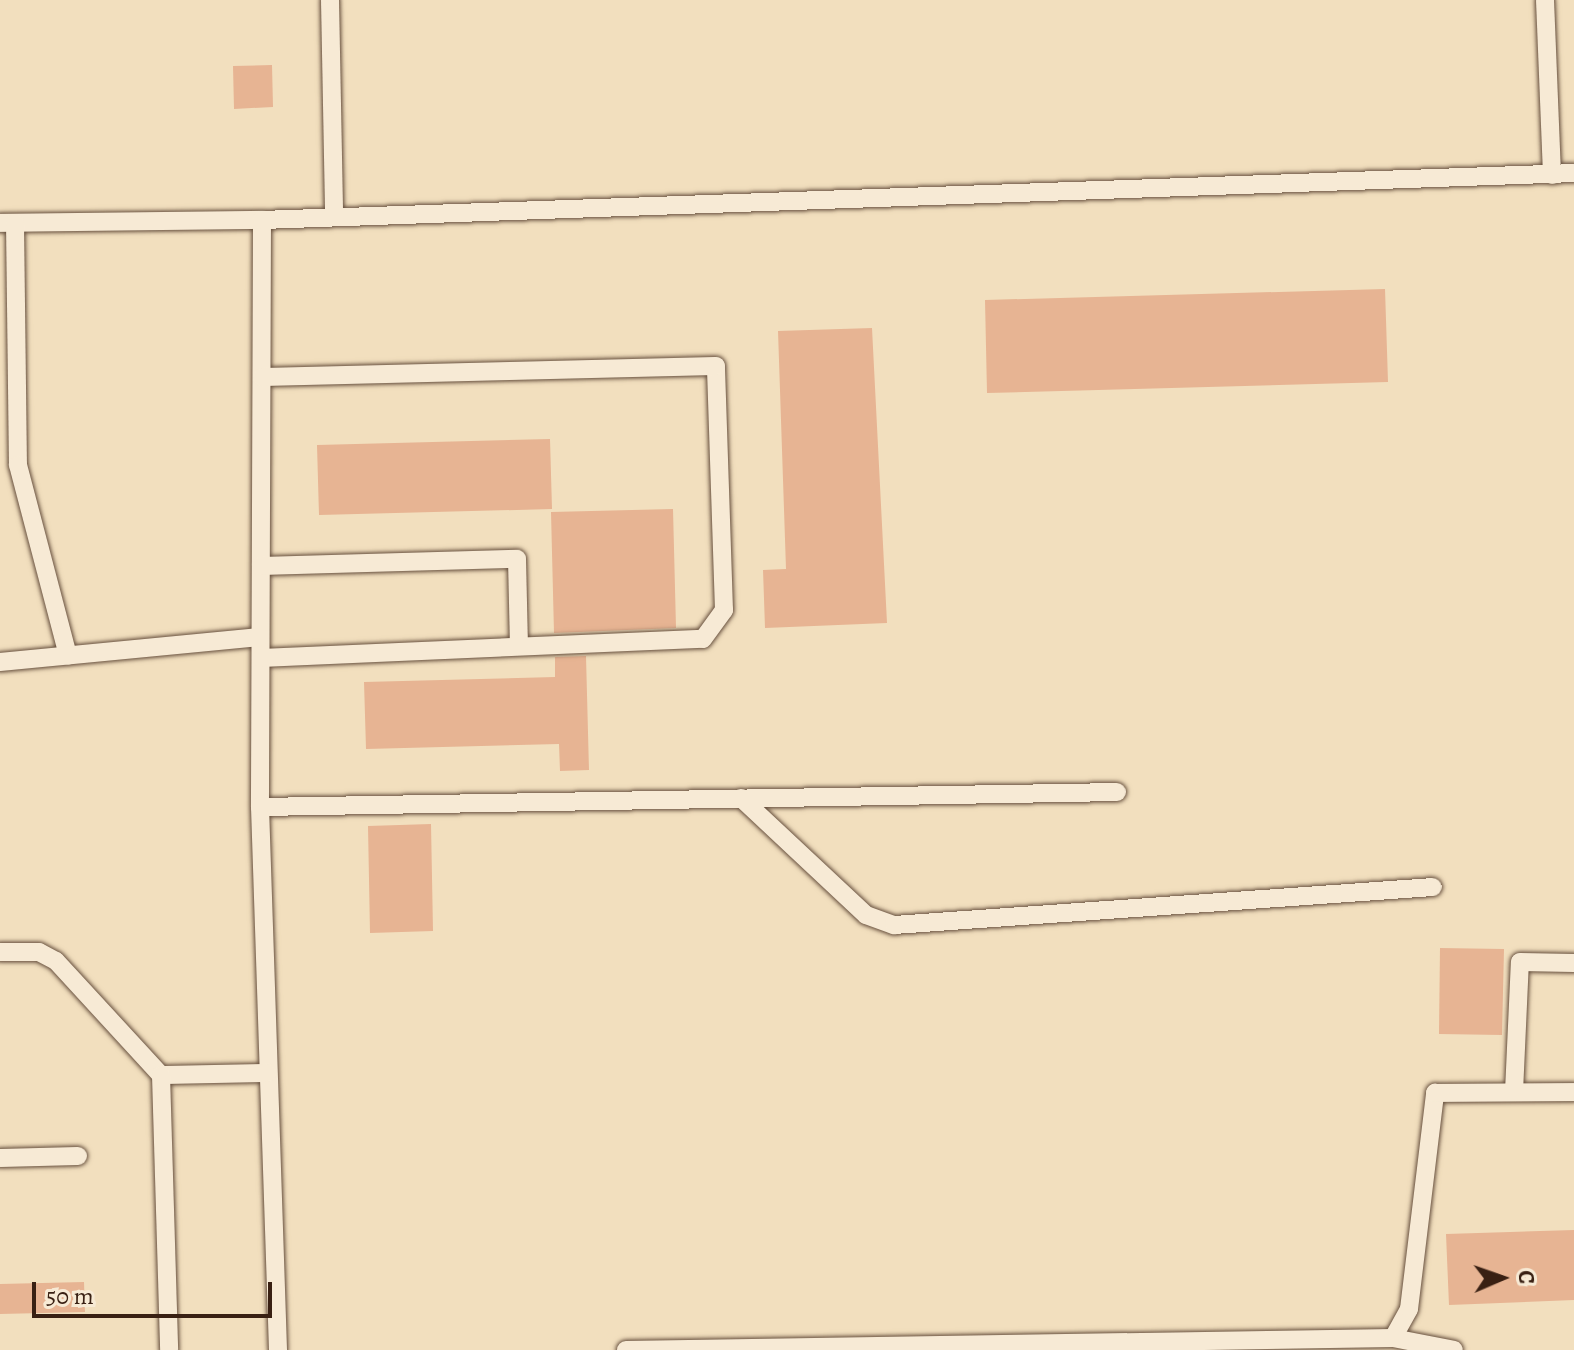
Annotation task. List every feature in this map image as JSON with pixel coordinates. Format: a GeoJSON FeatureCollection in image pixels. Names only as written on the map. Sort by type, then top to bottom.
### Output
{"type":"FeatureCollection","features":[{"type":"Feature","properties":{"kind":"lane"},"geometry":{"type":"LineString","coordinates":[[330,0],[334,217]]}},
{"type":"Feature","properties":{"kind":"lane"},"geometry":{"type":"LineString","coordinates":[[1545,0],[1552,175]]}},
{"type":"Feature","properties":{"kind":"lane"},"geometry":{"type":"LineString","coordinates":[[68,656],[9,466],[8,223],[262,220],[1574,173]]}},
{"type":"Feature","properties":{"kind":"lane"},"geometry":{"type":"LineString","coordinates":[[262,220],[260,807],[278,1350]]}},
{"type":"Feature","properties":{"kind":"lane"},"geometry":{"type":"LineString","coordinates":[[261,658],[703,639],[724,610],[716,366],[262,377]]}},
{"type":"Feature","properties":{"kind":"lane"},"geometry":{"type":"LineString","coordinates":[[261,566],[517,559],[519,646]]}},
{"type":"Feature","properties":{"kind":"lane"},"geometry":{"type":"LineString","coordinates":[[0,662],[260,637]]}},
{"type":"Feature","properties":{"kind":"lane"},"geometry":{"type":"LineString","coordinates":[[260,807],[1117,792]]}},
{"type":"Feature","properties":{"kind":"lane"},"geometry":{"type":"LineString","coordinates":[[741,798],[866,915],[894,925],[1433,887]]}},
{"type":"Feature","properties":{"kind":"lane"},"geometry":{"type":"LineString","coordinates":[[0,952],[39,952],[56,961],[161,1075],[169,1350]]}},
{"type":"Feature","properties":{"kind":"lane"},"geometry":{"type":"LineString","coordinates":[[1514,1092],[1520,962],[1574,963]]}},
{"type":"Feature","properties":{"kind":"lane"},"geometry":{"type":"LineString","coordinates":[[161,1075],[267,1073]]}},
{"type":"Feature","properties":{"kind":"lane"},"geometry":{"type":"LineString","coordinates":[[1393,1338],[1409,1309],[1435,1093],[1574,1092]]}},
{"type":"Feature","properties":{"kind":"lane"},"geometry":{"type":"LineString","coordinates":[[0,1158],[78,1156]]}},
{"type":"Feature","properties":{"kind":"lane"},"geometry":{"type":"LineString","coordinates":[[626,1350],[1393,1338],[1454,1350]]}},
{"type":"Feature","properties":{"kind":"building"},"geometry":{"type":"Polygon","coordinates":[[[272,65],[273,107],[234,109],[233,66],[272,65]]]}},
{"type":"Feature","properties":{"kind":"building"},"geometry":{"type":"Polygon","coordinates":[[[1385,289],[1388,382],[987,393],[985,300],[1385,289]]]}},
{"type":"Feature","properties":{"kind":"building"},"geometry":{"type":"Polygon","coordinates":[[[872,328],[887,623],[765,628],[763,570],[786,569],[778,331],[872,328]]]}},
{"type":"Feature","properties":{"kind":"building"},"geometry":{"type":"Polygon","coordinates":[[[550,439],[552,509],[319,515],[317,445],[550,439]]]}},
{"type":"Feature","properties":{"kind":"building"},"geometry":{"type":"Polygon","coordinates":[[[673,509],[676,628],[554,633],[551,512],[673,509]]]}},
{"type":"Feature","properties":{"kind":"building"},"geometry":{"type":"Polygon","coordinates":[[[586,656],[589,770],[560,771],[559,744],[366,749],[364,682],[555,677],[555,657],[586,656]]]}},
{"type":"Feature","properties":{"kind":"building"},"geometry":{"type":"Polygon","coordinates":[[[431,824],[433,931],[370,933],[368,826],[431,824]]]}},
{"type":"Feature","properties":{"kind":"building"},"geometry":{"type":"Polygon","coordinates":[[[1440,948],[1504,949],[1502,1035],[1439,1034],[1440,948]]]}},
{"type":"Feature","properties":{"kind":"building"},"geometry":{"type":"Polygon","coordinates":[[[1574,1230],[1574,1300],[1449,1305],[1446,1234],[1574,1230]]]}},
{"type":"Feature","properties":{"kind":"building"},"geometry":{"type":"Polygon","coordinates":[[[84,1282],[85,1312],[0,1314],[0,1284],[84,1282]]]}}]}
